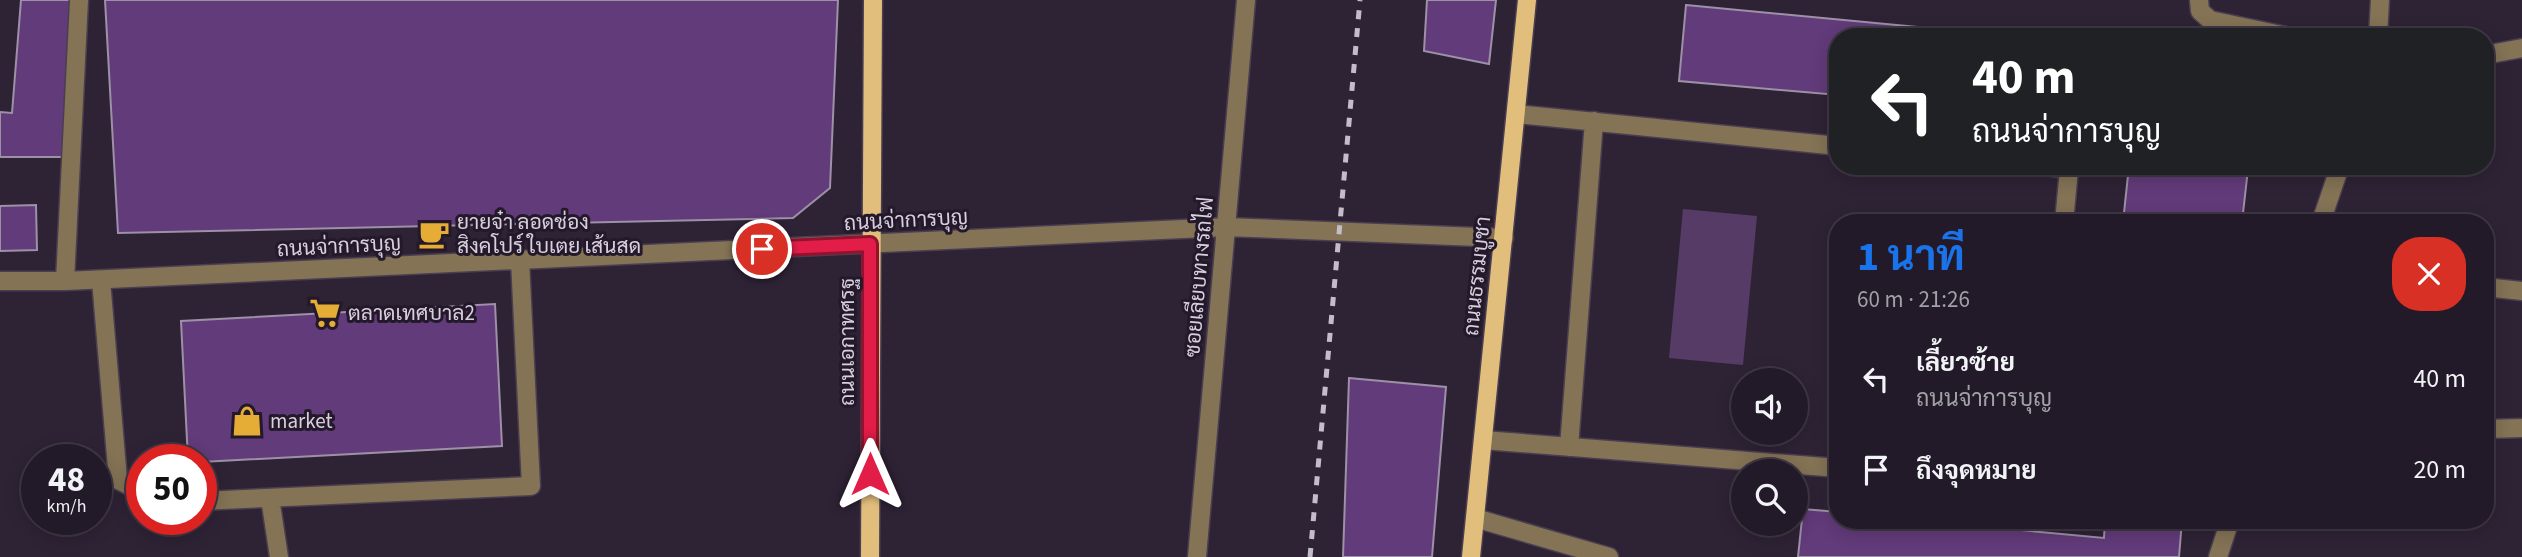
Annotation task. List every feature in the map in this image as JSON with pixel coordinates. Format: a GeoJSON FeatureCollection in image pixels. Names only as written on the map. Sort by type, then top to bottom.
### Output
{"type":"FeatureCollection","features":[{"type":"Feature","properties":{"kind":"main road","name":"ถนนเอกาทศรฐ"},"geometry":{"type":"LineString","coordinates":[[870,557],[873,0]]}},
{"type":"Feature","properties":{"kind":"main road","name":"ถนนธรรมบูชา"},"geometry":{"type":"LineString","coordinates":[[1471,557],[1527,0]]}},
{"type":"Feature","properties":{"kind":"street"},"geometry":{"type":"LineString","coordinates":[[65,281],[79,0]]}},
{"type":"Feature","properties":{"kind":"street","name":"ซอยเลียบทางรถไฟ"},"geometry":{"type":"LineString","coordinates":[[1197,557],[1246,0]]}},
{"type":"Feature","properties":{"kind":"street"},"geometry":{"type":"LineString","coordinates":[[2199,0],[2200,10],[2210,20],[2248,28]]}},
{"type":"Feature","properties":{"kind":"street"},"geometry":{"type":"LineString","coordinates":[[2378,28],[2380,0]]}},
{"type":"Feature","properties":{"kind":"street"},"geometry":{"type":"LineString","coordinates":[[2494,53],[2522,48]]}},
{"type":"Feature","properties":{"kind":"street"},"geometry":{"type":"LineString","coordinates":[[1516,114],[1829,145]]}},
{"type":"Feature","properties":{"kind":"street"},"geometry":{"type":"LineString","coordinates":[[1569,447],[1594,121]]}},
{"type":"Feature","properties":{"kind":"street"},"geometry":{"type":"LineString","coordinates":[[2065,214],[2068,175]]}},
{"type":"Feature","properties":{"kind":"street"},"geometry":{"type":"LineString","coordinates":[[2324,214],[2337,175]]}},
{"type":"Feature","properties":{"kind":"street","name":"ถนนจ่าการบุญ"},"geometry":{"type":"LineString","coordinates":[[0,282],[1226,227],[1504,238]]}},
{"type":"Feature","properties":{"kind":"street"},"geometry":{"type":"LineString","coordinates":[[217,500],[531,486],[520,260]]}},
{"type":"Feature","properties":{"kind":"street"},"geometry":{"type":"LineString","coordinates":[[101,279],[118,480],[126,484]]}},
{"type":"Feature","properties":{"kind":"street"},"geometry":{"type":"LineString","coordinates":[[2494,288],[2522,291]]}},
{"type":"Feature","properties":{"kind":"street"},"geometry":{"type":"LineString","coordinates":[[2494,429],[2522,429]]}},
{"type":"Feature","properties":{"kind":"street"},"geometry":{"type":"LineString","coordinates":[[1483,440],[1829,467]]}},
{"type":"Feature","properties":{"kind":"street"},"geometry":{"type":"LineString","coordinates":[[270,498],[279,557]]}},
{"type":"Feature","properties":{"kind":"street"},"geometry":{"type":"LineString","coordinates":[[1475,518],[1609,557]]}},
{"type":"Feature","properties":{"kind":"street"},"geometry":{"type":"LineString","coordinates":[[2218,557],[2227,529]]}},
{"type":"Feature","properties":{"kind":"shaded area"},"geometry":{"type":"Polygon","coordinates":[[[1683,209],[1757,216],[1743,365],[1669,358],[1683,209]]]}},
{"type":"Feature","properties":{"kind":"building"},"geometry":{"type":"Polygon","coordinates":[[[21,0],[74,0],[67,157],[0,157],[0,112],[12,113],[21,0]]]}},
{"type":"Feature","properties":{"kind":"building"},"geometry":{"type":"Polygon","coordinates":[[[105,0],[838,0],[830,188],[793,218],[118,233],[105,0]]]}},
{"type":"Feature","properties":{"kind":"building"},"geometry":{"type":"Polygon","coordinates":[[[1427,0],[1496,0],[1489,64],[1424,51],[1427,0]]]}},
{"type":"Feature","properties":{"kind":"building"},"geometry":{"type":"Polygon","coordinates":[[[1686,5],[1928,28],[1829,28],[1829,94],[1679,81],[1686,5]]]}},
{"type":"Feature","properties":{"kind":"building"},"geometry":{"type":"Polygon","coordinates":[[[2128,175],[2247,175],[2243,214],[2124,214],[2128,175]]]}},
{"type":"Feature","properties":{"kind":"building"},"geometry":{"type":"Polygon","coordinates":[[[2128,175],[2247,175],[2243,214],[2124,214],[2128,175]]]}},
{"type":"Feature","properties":{"kind":"building"},"geometry":{"type":"Polygon","coordinates":[[[36,205],[37,250],[0,251],[0,206],[36,205]]]}},
{"type":"Feature","properties":{"kind":"building"},"geometry":{"type":"Polygon","coordinates":[[[495,304],[502,446],[217,461],[217,444],[187,444],[181,321],[495,304]]]}},
{"type":"Feature","properties":{"kind":"building"},"geometry":{"type":"Polygon","coordinates":[[[1349,378],[1446,387],[1432,557],[1343,557],[1349,378]]]}},
{"type":"Feature","properties":{"kind":"building"},"geometry":{"type":"Polygon","coordinates":[[[1808,509],[1829,511],[1829,529],[2010,529],[2104,538],[2104,529],[2181,529],[2179,557],[1798,557],[1800,536],[1808,536],[1808,509]]]}},
{"type":"Feature","properties":{"kind":"railway"},"geometry":{"type":"LineString","coordinates":[[1310,557],[1360,0]]}},
{"type":"Feature","properties":{"kind":"place","name":"ยายจ๋า ลอดช่อง สิงคโปร์ ใบเตย เส้นสด"},"geometry":{"type":"Point","coordinates":[434,234]}},
{"type":"Feature","properties":{"kind":"place","name":"ตลาดเทศบาล2"},"geometry":{"type":"Point","coordinates":[325,313]}},
{"type":"Feature","properties":{"kind":"place","name":"market"},"geometry":{"type":"Point","coordinates":[247,421]}},
{"type":"Feature","properties":{"kind":"route"},"geometry":{"type":"LineString","coordinates":[[762,249],[870,244],[870,474]]}}]}
